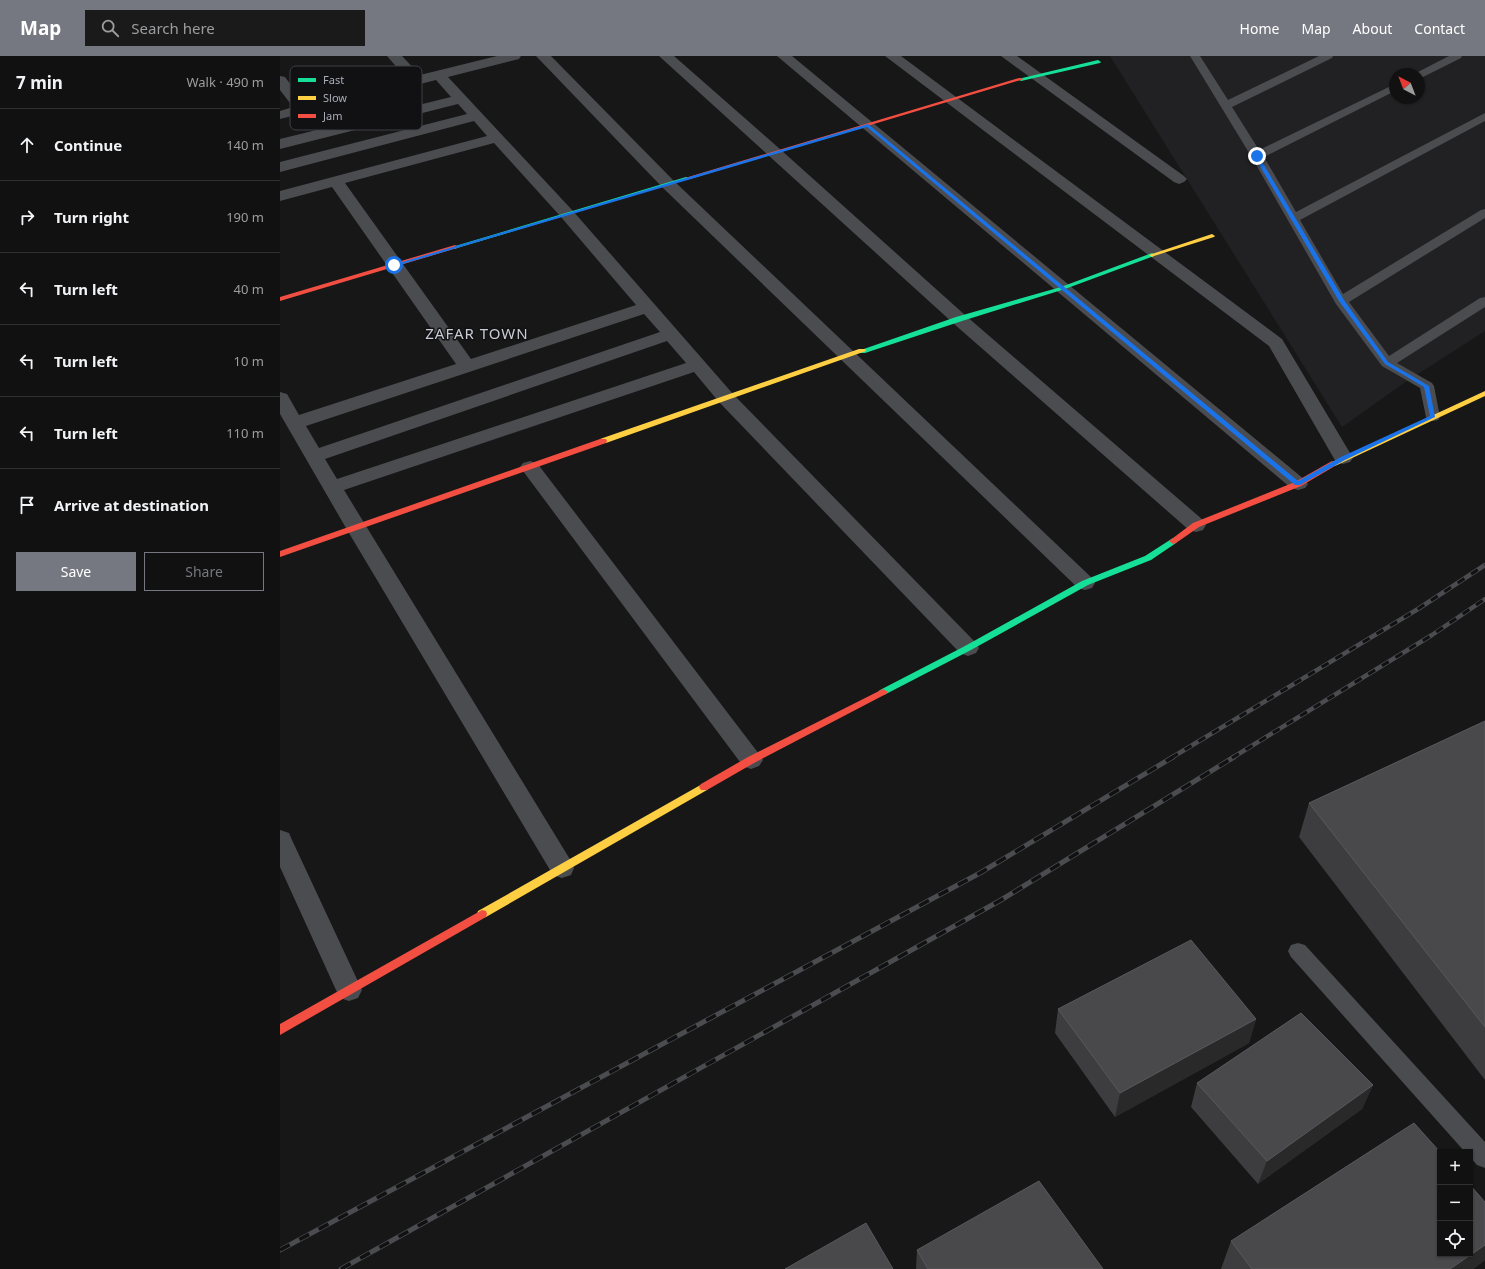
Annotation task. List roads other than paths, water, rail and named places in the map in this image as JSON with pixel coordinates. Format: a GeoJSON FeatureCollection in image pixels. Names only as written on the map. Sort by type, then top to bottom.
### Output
{"type":"FeatureCollection","features":[{"type":"Feature","properties":{"kind":"street"},"geometry":{"type":"LineString","coordinates":[[394,56],[403,66]]}},
{"type":"Feature","properties":{"kind":"street"},"geometry":{"type":"LineString","coordinates":[[422,80],[514,56]]}},
{"type":"Feature","properties":{"kind":"street"},"geometry":{"type":"LineString","coordinates":[[543,56],[668,184],[1085,583]]}},
{"type":"Feature","properties":{"kind":"street"},"geometry":{"type":"LineString","coordinates":[[666,56],[776,153],[959,319],[1196,525]]}},
{"type":"Feature","properties":{"kind":"street"},"geometry":{"type":"LineString","coordinates":[[784,56],[1298,484]]}},
{"type":"Feature","properties":{"kind":"street"},"geometry":{"type":"LineString","coordinates":[[892,56],[1276,343],[1343,458]]}},
{"type":"Feature","properties":{"kind":"street"},"geometry":{"type":"LineString","coordinates":[[1008,56],[1179,179]]}},
{"type":"Feature","properties":{"kind":"street"},"geometry":{"type":"LineString","coordinates":[[280,299],[776,153],[1034,74],[1098,62]]}},
{"type":"Feature","properties":{"kind":"street"},"geometry":{"type":"LineString","coordinates":[[439,75],[567,214],[726,398],[968,648]]}},
{"type":"Feature","properties":{"kind":"street"},"geometry":{"type":"LineString","coordinates":[[280,80],[290,94]]}},
{"type":"Feature","properties":{"kind":"street"},"geometry":{"type":"LineString","coordinates":[[422,109],[461,99]]}},
{"type":"Feature","properties":{"kind":"street"},"geometry":{"type":"LineString","coordinates":[[280,115],[290,113]]}},
{"type":"Feature","properties":{"kind":"street"},"geometry":{"type":"LineString","coordinates":[[280,167],[477,116]]}},
{"type":"Feature","properties":{"kind":"street"},"geometry":{"type":"LineString","coordinates":[[280,144],[336,130]]}},
{"type":"Feature","properties":{"kind":"street"},"geometry":{"type":"LineString","coordinates":[[280,196],[497,138]]}},
{"type":"Feature","properties":{"kind":"street"},"geometry":{"type":"LineString","coordinates":[[336,181],[394,265],[467,366]]}},
{"type":"Feature","properties":{"kind":"street"},"geometry":{"type":"LineString","coordinates":[[280,554],[848,355],[959,319],[1063,288],[1156,253],[1212,236]]}},
{"type":"Feature","properties":{"kind":"street"},"geometry":{"type":"LineString","coordinates":[[295,423],[647,308]]}},
{"type":"Feature","properties":{"kind":"street"},"geometry":{"type":"LineString","coordinates":[[314,456],[671,334]]}},
{"type":"Feature","properties":{"kind":"street"},"geometry":{"type":"LineString","coordinates":[[332,487],[697,365]]}},
{"type":"Feature","properties":{"kind":"street"},"geometry":{"type":"LineString","coordinates":[[280,1030],[751,760],[968,648],[1085,583],[1148,558],[1196,525],[1298,484],[1343,458],[1485,393]]}},
{"type":"Feature","properties":{"kind":"street"},"geometry":{"type":"LineString","coordinates":[[280,398],[356,528],[562,868]]}},
{"type":"Feature","properties":{"kind":"street"},"geometry":{"type":"LineString","coordinates":[[530,467],[751,760]]}},
{"type":"Feature","properties":{"kind":"street"},"geometry":{"type":"LineString","coordinates":[[280,840],[349,990]]}},
{"type":"Feature","properties":{"kind":"lane"},"geometry":{"type":"LineString","coordinates":[[1195,56],[1294,218],[1341,301],[1386,363],[1427,386],[1433,417]]}},
{"type":"Feature","properties":{"kind":"lane"},"geometry":{"type":"LineString","coordinates":[[1225,106],[1328,56]]}},
{"type":"Feature","properties":{"kind":"lane"},"geometry":{"type":"LineString","coordinates":[[1425,72],[1457,56]]}},
{"type":"Feature","properties":{"kind":"lane"},"geometry":{"type":"LineString","coordinates":[[1257,156],[1389,90]]}},
{"type":"Feature","properties":{"kind":"lane"},"geometry":{"type":"LineString","coordinates":[[1294,218],[1485,116]]}},
{"type":"Feature","properties":{"kind":"lane"},"geometry":{"type":"LineString","coordinates":[[1341,301],[1485,213]]}},
{"type":"Feature","properties":{"kind":"lane"},"geometry":{"type":"LineString","coordinates":[[1386,363],[1485,301]]}},
{"type":"Feature","properties":{"kind":"lane"},"geometry":{"type":"LineString","coordinates":[[1298,951],[1485,1158]]}},
{"type":"Feature","properties":{"kind":"railway"},"geometry":{"type":"LineString","coordinates":[[1171,758],[1418,609],[1485,565]]}},
{"type":"Feature","properties":{"kind":"railway"},"geometry":{"type":"LineString","coordinates":[[1232,758],[1432,635],[1485,599]]}},
{"type":"Feature","properties":{"kind":"railway"},"geometry":{"type":"LineString","coordinates":[[280,1250],[980,873],[1173,757]]}},
{"type":"Feature","properties":{"kind":"railway"},"geometry":{"type":"LineString","coordinates":[[341,1269],[1001,900],[1234,757]]}},
{"type":"Feature","properties":{"kind":"district","name":"ZAFAR TOWN"},"geometry":{"type":"Point","coordinates":[477,334]}}]}
